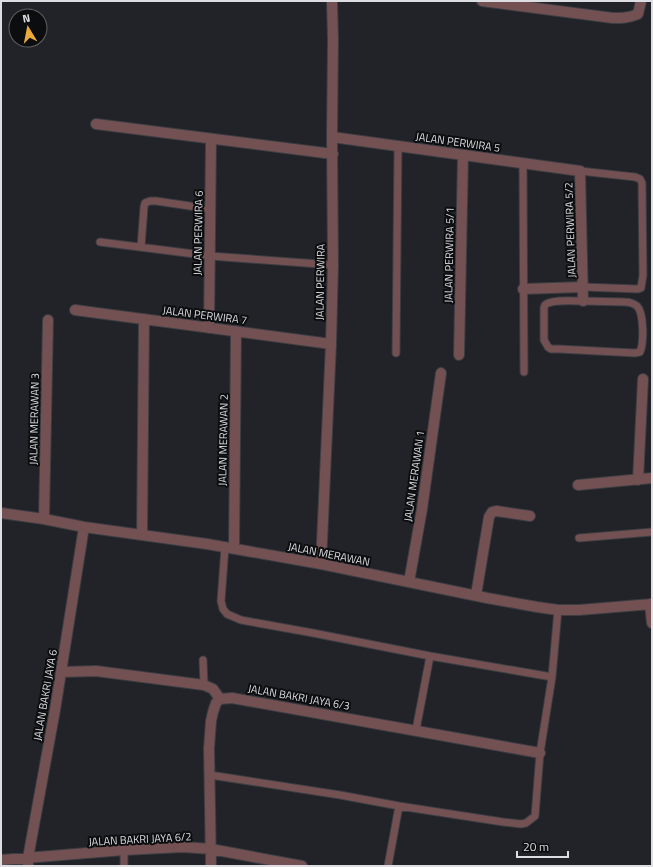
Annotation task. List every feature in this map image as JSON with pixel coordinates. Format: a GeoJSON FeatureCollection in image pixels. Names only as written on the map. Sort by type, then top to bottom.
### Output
{"type":"FeatureCollection","features":[{"type":"Feature","properties":{"kind":"street","name":"JALAN PERWIRA"},"geometry":{"type":"LineString","coordinates":[[320,564],[331,344],[333,265],[332,1]]}},
{"type":"Feature","properties":{"kind":"street"},"geometry":{"type":"LineString","coordinates":[[482,1],[613,18],[624,18],[638,14],[641,1]]}},
{"type":"Feature","properties":{"kind":"street"},"geometry":{"type":"LineString","coordinates":[[96,124],[333,154]]}},
{"type":"Feature","properties":{"kind":"street","name":"JALAN PERWIRA 5"},"geometry":{"type":"LineString","coordinates":[[332,137],[580,171]]}},
{"type":"Feature","properties":{"kind":"street","name":"JALAN PERWIRA 6"},"geometry":{"type":"LineString","coordinates":[[209,328],[211,139]]}},
{"type":"Feature","properties":{"kind":"street","name":"JALAN PERWIRA 5/1"},"geometry":{"type":"LineString","coordinates":[[459,355],[463,155]]}},
{"type":"Feature","properties":{"kind":"street","name":"JALAN PERWIRA 5/2"},"geometry":{"type":"LineString","coordinates":[[580,171],[583,301]]}},
{"type":"Feature","properties":{"kind":"street"},"geometry":{"type":"LineString","coordinates":[[523,289],[583,287]]}},
{"type":"Feature","properties":{"kind":"street","name":"JALAN PERWIRA 7"},"geometry":{"type":"LineString","coordinates":[[75,310],[331,344]]}},
{"type":"Feature","properties":{"kind":"street"},"geometry":{"type":"LineString","coordinates":[[142,535],[144,319]]}},
{"type":"Feature","properties":{"kind":"street","name":"JALAN MERAWAN 3"},"geometry":{"type":"LineString","coordinates":[[44,519],[48,320]]}},
{"type":"Feature","properties":{"kind":"street","name":"JALAN MERAWAN 2"},"geometry":{"type":"LineString","coordinates":[[229,548],[236,331]]}},
{"type":"Feature","properties":{"kind":"street","name":"JALAN MERAWAN 1"},"geometry":{"type":"LineString","coordinates":[[409,582],[422,509],[441,373]]}},
{"type":"Feature","properties":{"kind":"street"},"geometry":{"type":"LineString","coordinates":[[638,480],[643,379]]}},
{"type":"Feature","properties":{"kind":"street"},"geometry":{"type":"LineString","coordinates":[[578,485],[652,478]]}},
{"type":"Feature","properties":{"kind":"street"},"geometry":{"type":"LineString","coordinates":[[476,596],[489,517],[492,512],[496,511],[530,516]]}},
{"type":"Feature","properties":{"kind":"street","name":"JALAN MERAWAN"},"geometry":{"type":"LineString","coordinates":[[1,513],[44,519],[84,527],[229,548],[320,564],[476,596],[558,610],[579,610],[651,604]]}},
{"type":"Feature","properties":{"kind":"street","name":"JALAN BAKRI JAYA 6"},"geometry":{"type":"LineString","coordinates":[[28,862],[61,672],[84,527]]}},
{"type":"Feature","properties":{"kind":"street"},"geometry":{"type":"LineString","coordinates":[[651,604],[652,622]]}},
{"type":"Feature","properties":{"kind":"street"},"geometry":{"type":"LineString","coordinates":[[61,672],[96,671],[204,685],[213,689],[220,699],[216,702],[211,721],[211,866]]}},
{"type":"Feature","properties":{"kind":"street","name":"JALAN BAKRI JAYA 6/3"},"geometry":{"type":"LineString","coordinates":[[220,699],[232,698],[540,753]]}},
{"type":"Feature","properties":{"kind":"street","name":"JALAN BAKRI JAYA 6/2"},"geometry":{"type":"LineString","coordinates":[[1,860],[28,862],[124,850],[183,847],[211,849],[302,866]]}},
{"type":"Feature","properties":{"kind":"lane"},"geometry":{"type":"LineString","coordinates":[[396,353],[398,146]]}},
{"type":"Feature","properties":{"kind":"lane"},"geometry":{"type":"LineString","coordinates":[[523,164],[524,372]]}},
{"type":"Feature","properties":{"kind":"lane"},"geometry":{"type":"LineString","coordinates":[[580,171],[634,177],[642,183],[643,275],[641,288],[583,287]]}},
{"type":"Feature","properties":{"kind":"lane"},"geometry":{"type":"LineString","coordinates":[[141,247],[145,203],[156,201],[210,209]]}},
{"type":"Feature","properties":{"kind":"lane"},"geometry":{"type":"LineString","coordinates":[[100,242],[210,256],[333,265]]}},
{"type":"Feature","properties":{"kind":"lane"},"geometry":{"type":"LineString","coordinates":[[583,301],[631,302],[636,305],[642,316],[642,348],[640,352],[551,349],[548,347],[544,340],[545,305],[547,303],[554,302],[583,301]]}},
{"type":"Feature","properties":{"kind":"lane"},"geometry":{"type":"LineString","coordinates":[[579,538],[652,532]]}},
{"type":"Feature","properties":{"kind":"lane"},"geometry":{"type":"LineString","coordinates":[[229,548],[221,601],[227,614],[242,620],[430,656],[552,676]]}},
{"type":"Feature","properties":{"kind":"lane"},"geometry":{"type":"LineString","coordinates":[[210,775],[503,822],[521,824],[526,823],[535,816],[540,753],[552,676],[558,610]]}},
{"type":"Feature","properties":{"kind":"lane"},"geometry":{"type":"LineString","coordinates":[[416,730],[430,656]]}},
{"type":"Feature","properties":{"kind":"lane"},"geometry":{"type":"LineString","coordinates":[[203,660],[204,685]]}},
{"type":"Feature","properties":{"kind":"lane"},"geometry":{"type":"LineString","coordinates":[[388,866],[399,806]]}},
{"type":"Feature","properties":{"kind":"lane"},"geometry":{"type":"LineString","coordinates":[[124,850],[124,866]]}}]}
